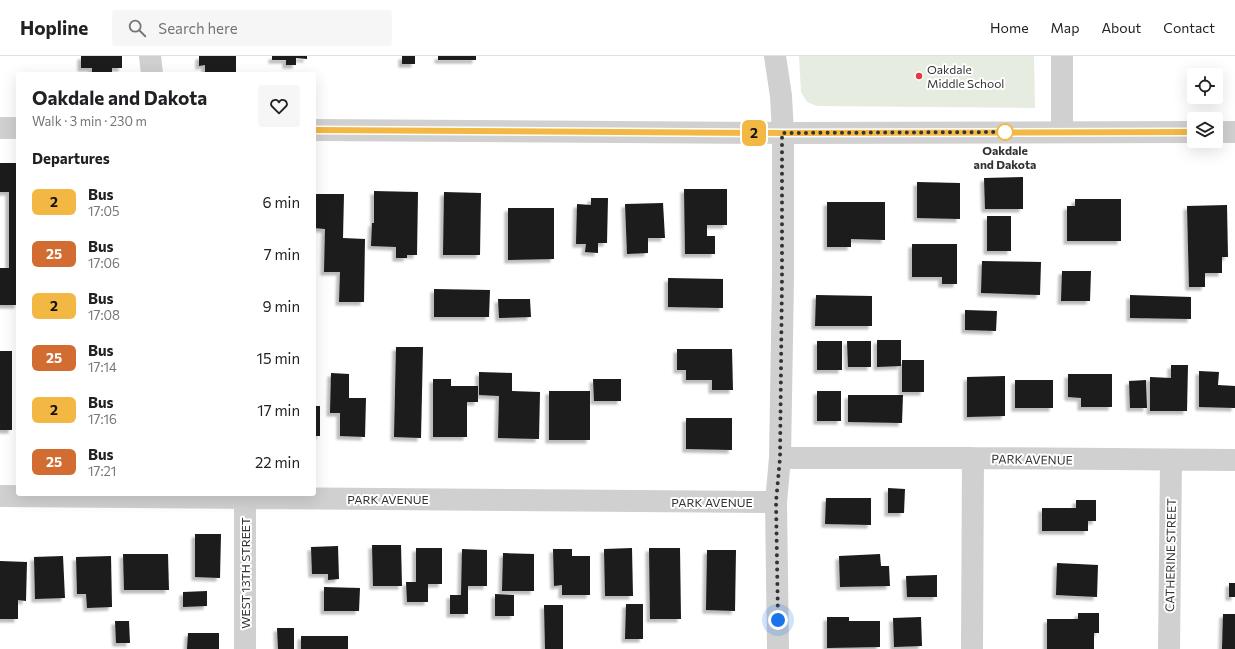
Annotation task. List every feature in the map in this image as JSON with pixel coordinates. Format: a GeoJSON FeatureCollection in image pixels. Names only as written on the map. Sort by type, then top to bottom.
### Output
{"type":"FeatureCollection","features":[{"type":"Feature","properties":{"kind":"street"},"geometry":{"type":"LineString","coordinates":[[150,56],[152,72]]}},
{"type":"Feature","properties":{"kind":"street"},"geometry":{"type":"LineString","coordinates":[[775,56],[781,96],[782,133],[780,458],[776,502],[778,649]]}},
{"type":"Feature","properties":{"kind":"street"},"geometry":{"type":"LineString","coordinates":[[1062,56],[1062,132]]}},
{"type":"Feature","properties":{"kind":"street"},"geometry":{"type":"LineString","coordinates":[[0,128],[16,128]]}},
{"type":"Feature","properties":{"kind":"street"},"geometry":{"type":"LineString","coordinates":[[316,130],[782,133],[1187,132]]}},
{"type":"Feature","properties":{"kind":"street"},"geometry":{"type":"LineString","coordinates":[[1223,132],[1235,132]]}},
{"type":"Feature","properties":{"kind":"street","name":"PARK AVENUE"},"geometry":{"type":"LineString","coordinates":[[780,458],[973,458],[1171,461],[1235,460]]}},
{"type":"Feature","properties":{"kind":"street"},"geometry":{"type":"LineString","coordinates":[[972,649],[973,458]]}},
{"type":"Feature","properties":{"kind":"street","name":"CATHERINE STREET"},"geometry":{"type":"LineString","coordinates":[[1169,649],[1171,461]]}},
{"type":"Feature","properties":{"kind":"street","name":"PARK AVENUE"},"geometry":{"type":"LineString","coordinates":[[0,496],[776,502]]}},
{"type":"Feature","properties":{"kind":"street","name":"WEST 13TH STREET"},"geometry":{"type":"LineString","coordinates":[[244,649],[245,498]]}},
{"type":"Feature","properties":{"kind":"shaded area","name":"Oakdale Middle School"},"geometry":{"type":"Polygon","coordinates":[[[799,56],[1034,56],[1035,108],[817,106],[807,102],[801,92],[799,56]]]}},
{"type":"Feature","properties":{"kind":"building"},"geometry":{"type":"Polygon","coordinates":[[[81,56],[122,56],[122,68],[112,68],[112,72],[92,72],[92,68],[81,68],[81,56]]]}},
{"type":"Feature","properties":{"kind":"building"},"geometry":{"type":"Polygon","coordinates":[[[199,56],[236,56],[236,72],[205,72],[205,65],[199,66],[199,56]]]}},
{"type":"Feature","properties":{"kind":"building"},"geometry":{"type":"Polygon","coordinates":[[[272,56],[307,56],[307,59],[296,58],[296,65],[286,65],[286,60],[272,60],[272,56]]]}},
{"type":"Feature","properties":{"kind":"building"},"geometry":{"type":"Polygon","coordinates":[[[402,56],[415,56],[415,64],[402,64],[402,56]]]}},
{"type":"Feature","properties":{"kind":"building"},"geometry":{"type":"Polygon","coordinates":[[[438,56],[476,56],[476,60],[438,60],[438,56]]]}},
{"type":"Feature","properties":{"kind":"building"},"geometry":{"type":"Polygon","coordinates":[[[0,163],[16,163],[16,305],[0,305],[0,268],[9,268],[9,192],[0,192],[0,163]]]}},
{"type":"Feature","properties":{"kind":"building"},"geometry":{"type":"Polygon","coordinates":[[[1023,177],[1023,209],[985,209],[984,178],[1023,177]]]}},
{"type":"Feature","properties":{"kind":"building"},"geometry":{"type":"Polygon","coordinates":[[[917,182],[960,183],[960,219],[917,218],[917,182]]]}},
{"type":"Feature","properties":{"kind":"building"},"geometry":{"type":"Polygon","coordinates":[[[684,189],[727,189],[727,225],[707,225],[707,236],[715,236],[715,254],[685,254],[684,189]]]}},
{"type":"Feature","properties":{"kind":"building"},"geometry":{"type":"Polygon","coordinates":[[[374,191],[418,192],[417,255],[407,255],[407,258],[396,258],[396,247],[371,246],[372,223],[374,223],[374,191]]]}},
{"type":"Feature","properties":{"kind":"building"},"geometry":{"type":"Polygon","coordinates":[[[444,192],[481,193],[480,255],[443,255],[444,192]]]}},
{"type":"Feature","properties":{"kind":"building"},"geometry":{"type":"Polygon","coordinates":[[[316,194],[344,194],[343,238],[365,239],[364,302],[339,302],[340,272],[324,272],[325,229],[316,228],[316,194]]]}},
{"type":"Feature","properties":{"kind":"building"},"geometry":{"type":"Polygon","coordinates":[[[591,198],[608,198],[607,243],[598,243],[598,253],[585,252],[586,244],[576,244],[577,204],[591,205],[591,198]]]}},
{"type":"Feature","properties":{"kind":"building"},"geometry":{"type":"Polygon","coordinates":[[[1075,199],[1121,199],[1121,241],[1067,241],[1067,206],[1075,206],[1075,199]]]}},
{"type":"Feature","properties":{"kind":"building"},"geometry":{"type":"Polygon","coordinates":[[[827,202],[885,202],[885,240],[851,239],[851,247],[827,247],[827,202]]]}},
{"type":"Feature","properties":{"kind":"building"},"geometry":{"type":"Polygon","coordinates":[[[663,203],[665,238],[648,238],[648,253],[627,254],[625,204],[663,203]]]}},
{"type":"Feature","properties":{"kind":"building"},"geometry":{"type":"Polygon","coordinates":[[[1227,205],[1228,257],[1222,257],[1222,273],[1205,273],[1205,287],[1189,287],[1187,206],[1227,205]]]}},
{"type":"Feature","properties":{"kind":"building"},"geometry":{"type":"Polygon","coordinates":[[[508,208],[554,208],[554,259],[508,260],[508,208]]]}},
{"type":"Feature","properties":{"kind":"building"},"geometry":{"type":"Polygon","coordinates":[[[987,216],[1011,216],[1011,251],[987,251],[987,216]]]}},
{"type":"Feature","properties":{"kind":"building"},"geometry":{"type":"Polygon","coordinates":[[[912,244],[957,244],[957,284],[942,284],[942,277],[912,277],[912,244]]]}},
{"type":"Feature","properties":{"kind":"building"},"geometry":{"type":"Polygon","coordinates":[[[982,261],[1041,262],[1040,295],[981,293],[982,261]]]}},
{"type":"Feature","properties":{"kind":"building"},"geometry":{"type":"Polygon","coordinates":[[[1062,271],[1091,271],[1090,301],[1061,301],[1062,271]]]}},
{"type":"Feature","properties":{"kind":"building"},"geometry":{"type":"Polygon","coordinates":[[[668,278],[723,279],[723,308],[668,307],[668,278]]]}},
{"type":"Feature","properties":{"kind":"building"},"geometry":{"type":"Polygon","coordinates":[[[434,289],[490,290],[489,317],[434,317],[434,289]]]}},
{"type":"Feature","properties":{"kind":"building"},"geometry":{"type":"Polygon","coordinates":[[[816,295],[872,296],[872,326],[815,326],[816,295]]]}},
{"type":"Feature","properties":{"kind":"building"},"geometry":{"type":"Polygon","coordinates":[[[1130,295],[1191,297],[1191,319],[1130,318],[1130,295]]]}},
{"type":"Feature","properties":{"kind":"building"},"geometry":{"type":"Polygon","coordinates":[[[498,299],[530,299],[531,317],[499,318],[498,299]]]}},
{"type":"Feature","properties":{"kind":"building"},"geometry":{"type":"Polygon","coordinates":[[[965,310],[997,311],[996,331],[965,330],[965,310]]]}},
{"type":"Feature","properties":{"kind":"building"},"geometry":{"type":"Polygon","coordinates":[[[877,340],[901,340],[901,366],[877,367],[877,340]]]}},
{"type":"Feature","properties":{"kind":"building"},"geometry":{"type":"Polygon","coordinates":[[[817,341],[842,341],[842,370],[817,370],[817,341]]]}},
{"type":"Feature","properties":{"kind":"building"},"geometry":{"type":"Polygon","coordinates":[[[847,341],[871,341],[871,367],[848,367],[847,341]]]}},
{"type":"Feature","properties":{"kind":"building"},"geometry":{"type":"Polygon","coordinates":[[[396,347],[423,347],[421,438],[394,437],[396,347]]]}},
{"type":"Feature","properties":{"kind":"building"},"geometry":{"type":"Polygon","coordinates":[[[677,349],[732,349],[733,390],[712,390],[712,380],[686,380],[686,370],[677,370],[677,349]]]}},
{"type":"Feature","properties":{"kind":"building"},"geometry":{"type":"Polygon","coordinates":[[[0,351],[12,351],[12,430],[0,430],[0,351]]]}},
{"type":"Feature","properties":{"kind":"building"},"geometry":{"type":"Polygon","coordinates":[[[902,360],[924,360],[924,392],[902,392],[902,360]]]}},
{"type":"Feature","properties":{"kind":"building"},"geometry":{"type":"Polygon","coordinates":[[[1171,365],[1188,365],[1187,411],[1150,411],[1150,377],[1171,378],[1171,365]]]}},
{"type":"Feature","properties":{"kind":"building"},"geometry":{"type":"Polygon","coordinates":[[[1199,371],[1219,372],[1218,385],[1235,386],[1235,408],[1199,407],[1199,371]]]}},
{"type":"Feature","properties":{"kind":"building"},"geometry":{"type":"Polygon","coordinates":[[[479,372],[512,373],[512,391],[540,392],[539,439],[498,438],[499,396],[479,395],[479,372]]]}},
{"type":"Feature","properties":{"kind":"building"},"geometry":{"type":"Polygon","coordinates":[[[331,373],[349,374],[349,398],[366,398],[365,437],[340,436],[340,413],[330,413],[331,373]]]}},
{"type":"Feature","properties":{"kind":"building"},"geometry":{"type":"Polygon","coordinates":[[[1068,374],[1112,374],[1112,407],[1081,407],[1081,398],[1068,397],[1068,374]]]}},
{"type":"Feature","properties":{"kind":"building"},"geometry":{"type":"Polygon","coordinates":[[[1005,376],[1005,416],[967,417],[967,377],[1005,376]]]}},
{"type":"Feature","properties":{"kind":"building"},"geometry":{"type":"Polygon","coordinates":[[[433,379],[451,379],[451,386],[478,386],[478,402],[467,402],[467,437],[433,437],[433,379]]]}},
{"type":"Feature","properties":{"kind":"building"},"geometry":{"type":"Polygon","coordinates":[[[593,379],[621,379],[621,401],[594,401],[593,379]]]}},
{"type":"Feature","properties":{"kind":"building"},"geometry":{"type":"Polygon","coordinates":[[[1015,380],[1053,380],[1053,408],[1015,408],[1015,380]]]}},
{"type":"Feature","properties":{"kind":"building"},"geometry":{"type":"Polygon","coordinates":[[[1146,380],[1147,408],[1130,408],[1129,381],[1146,380]]]}},
{"type":"Feature","properties":{"kind":"building"},"geometry":{"type":"Polygon","coordinates":[[[549,391],[590,391],[590,440],[549,440],[549,391]]]}},
{"type":"Feature","properties":{"kind":"building"},"geometry":{"type":"Polygon","coordinates":[[[817,391],[841,391],[841,421],[817,421],[817,391]]]}},
{"type":"Feature","properties":{"kind":"building"},"geometry":{"type":"Polygon","coordinates":[[[848,395],[903,395],[902,423],[848,422],[848,395]]]}},
{"type":"Feature","properties":{"kind":"building"},"geometry":{"type":"Polygon","coordinates":[[[316,406],[320,406],[320,436],[316,436],[316,406]]]}},
{"type":"Feature","properties":{"kind":"building"},"geometry":{"type":"Polygon","coordinates":[[[686,418],[732,418],[732,450],[686,449],[686,418]]]}},
{"type":"Feature","properties":{"kind":"building"},"geometry":{"type":"Polygon","coordinates":[[[888,488],[905,489],[904,513],[888,513],[888,488]]]}},
{"type":"Feature","properties":{"kind":"building"},"geometry":{"type":"Polygon","coordinates":[[[826,498],[871,498],[871,525],[825,524],[826,498]]]}},
{"type":"Feature","properties":{"kind":"building"},"geometry":{"type":"Polygon","coordinates":[[[1076,500],[1096,500],[1096,521],[1088,521],[1088,531],[1042,531],[1042,508],[1076,508],[1076,500]]]}},
{"type":"Feature","properties":{"kind":"building"},"geometry":{"type":"Polygon","coordinates":[[[195,534],[221,534],[220,578],[195,577],[195,534]]]}},
{"type":"Feature","properties":{"kind":"building"},"geometry":{"type":"Polygon","coordinates":[[[372,545],[401,545],[402,586],[373,586],[372,545]]]}},
{"type":"Feature","properties":{"kind":"building"},"geometry":{"type":"Polygon","coordinates":[[[338,546],[339,579],[328,580],[328,574],[312,574],[311,547],[338,546]]]}},
{"type":"Feature","properties":{"kind":"building"},"geometry":{"type":"Polygon","coordinates":[[[416,548],[442,548],[442,584],[428,584],[428,602],[407,602],[406,582],[416,582],[416,548]]]}},
{"type":"Feature","properties":{"kind":"building"},"geometry":{"type":"Polygon","coordinates":[[[632,548],[633,596],[605,596],[604,549],[632,548]]]}},
{"type":"Feature","properties":{"kind":"building"},"geometry":{"type":"Polygon","coordinates":[[[649,548],[680,548],[681,619],[650,619],[649,548]]]}},
{"type":"Feature","properties":{"kind":"building"},"geometry":{"type":"Polygon","coordinates":[[[462,549],[487,550],[487,586],[468,586],[468,614],[450,614],[450,595],[461,595],[462,549]]]}},
{"type":"Feature","properties":{"kind":"building"},"geometry":{"type":"Polygon","coordinates":[[[553,549],[572,549],[572,556],[590,556],[590,595],[562,595],[562,585],[554,586],[553,549]]]}},
{"type":"Feature","properties":{"kind":"building"},"geometry":{"type":"Polygon","coordinates":[[[707,550],[736,550],[735,611],[706,610],[707,550]]]}},
{"type":"Feature","properties":{"kind":"building"},"geometry":{"type":"Polygon","coordinates":[[[503,553],[534,554],[534,591],[502,591],[503,553]]]}},
{"type":"Feature","properties":{"kind":"building"},"geometry":{"type":"Polygon","coordinates":[[[123,554],[168,554],[169,590],[124,590],[123,554]]]}},
{"type":"Feature","properties":{"kind":"building"},"geometry":{"type":"Polygon","coordinates":[[[880,554],[881,566],[889,566],[890,586],[840,587],[839,556],[880,554]]]}},
{"type":"Feature","properties":{"kind":"building"},"geometry":{"type":"Polygon","coordinates":[[[63,556],[65,598],[35,599],[34,557],[63,556]]]}},
{"type":"Feature","properties":{"kind":"building"},"geometry":{"type":"Polygon","coordinates":[[[111,556],[112,607],[87,608],[86,594],[77,594],[76,557],[111,556]]]}},
{"type":"Feature","properties":{"kind":"building"},"geometry":{"type":"Polygon","coordinates":[[[0,561],[27,562],[26,601],[18,600],[18,619],[0,619],[0,561]]]}},
{"type":"Feature","properties":{"kind":"building"},"geometry":{"type":"Polygon","coordinates":[[[1057,563],[1098,565],[1097,597],[1056,595],[1057,563]]]}},
{"type":"Feature","properties":{"kind":"building"},"geometry":{"type":"Polygon","coordinates":[[[937,575],[937,597],[907,597],[906,576],[937,575]]]}},
{"type":"Feature","properties":{"kind":"building"},"geometry":{"type":"Polygon","coordinates":[[[1229,583],[1235,583],[1235,597],[1229,597],[1229,583]]]}},
{"type":"Feature","properties":{"kind":"building"},"geometry":{"type":"Polygon","coordinates":[[[324,587],[360,588],[359,611],[324,611],[324,587]]]}},
{"type":"Feature","properties":{"kind":"building"},"geometry":{"type":"Polygon","coordinates":[[[207,591],[207,606],[183,607],[183,592],[207,591]]]}},
{"type":"Feature","properties":{"kind":"building"},"geometry":{"type":"Polygon","coordinates":[[[495,594],[514,595],[514,616],[495,616],[495,594]]]}},
{"type":"Feature","properties":{"kind":"building"},"geometry":{"type":"Polygon","coordinates":[[[626,604],[643,604],[643,639],[625,639],[626,604]]]}},
{"type":"Feature","properties":{"kind":"building"},"geometry":{"type":"Polygon","coordinates":[[[544,605],[563,605],[563,649],[545,649],[544,605]]]}},
{"type":"Feature","properties":{"kind":"building"},"geometry":{"type":"Polygon","coordinates":[[[1078,613],[1099,613],[1099,633],[1094,633],[1094,649],[1047,649],[1047,619],[1078,619],[1078,613]]]}},
{"type":"Feature","properties":{"kind":"building"},"geometry":{"type":"Polygon","coordinates":[[[1223,614],[1235,614],[1235,649],[1222,649],[1223,614]]]}},
{"type":"Feature","properties":{"kind":"building"},"geometry":{"type":"Polygon","coordinates":[[[827,617],[849,617],[849,621],[880,621],[880,647],[827,648],[827,617]]]}},
{"type":"Feature","properties":{"kind":"building"},"geometry":{"type":"Polygon","coordinates":[[[921,617],[922,646],[894,647],[893,618],[921,617]]]}},
{"type":"Feature","properties":{"kind":"building"},"geometry":{"type":"Polygon","coordinates":[[[115,621],[129,621],[130,643],[116,643],[115,621]]]}},
{"type":"Feature","properties":{"kind":"building"},"geometry":{"type":"Polygon","coordinates":[[[277,628],[294,628],[294,649],[278,649],[277,628]]]}},
{"type":"Feature","properties":{"kind":"building"},"geometry":{"type":"Polygon","coordinates":[[[188,633],[219,633],[219,649],[187,649],[188,633]]]}},
{"type":"Feature","properties":{"kind":"building"},"geometry":{"type":"Polygon","coordinates":[[[301,636],[348,636],[348,649],[301,649],[301,636]]]}},
{"type":"Feature","properties":{"kind":"bus line","name":"2"},"geometry":{"type":"LineString","coordinates":[[316,130],[782,133],[1187,132]]}},
{"type":"Feature","properties":{"kind":"place","name":"Oakdale Middle School"},"geometry":{"type":"Point","coordinates":[919,76]}},
{"type":"Feature","properties":{"kind":"place","name":"Oakdale and Dakota"},"geometry":{"type":"Point","coordinates":[1005,132]}},
{"type":"Feature","properties":{"kind":"route"},"geometry":{"type":"LineString","coordinates":[[778,620],[776,502],[780,458],[782,133],[1012,132],[1005,132]]}}]}
